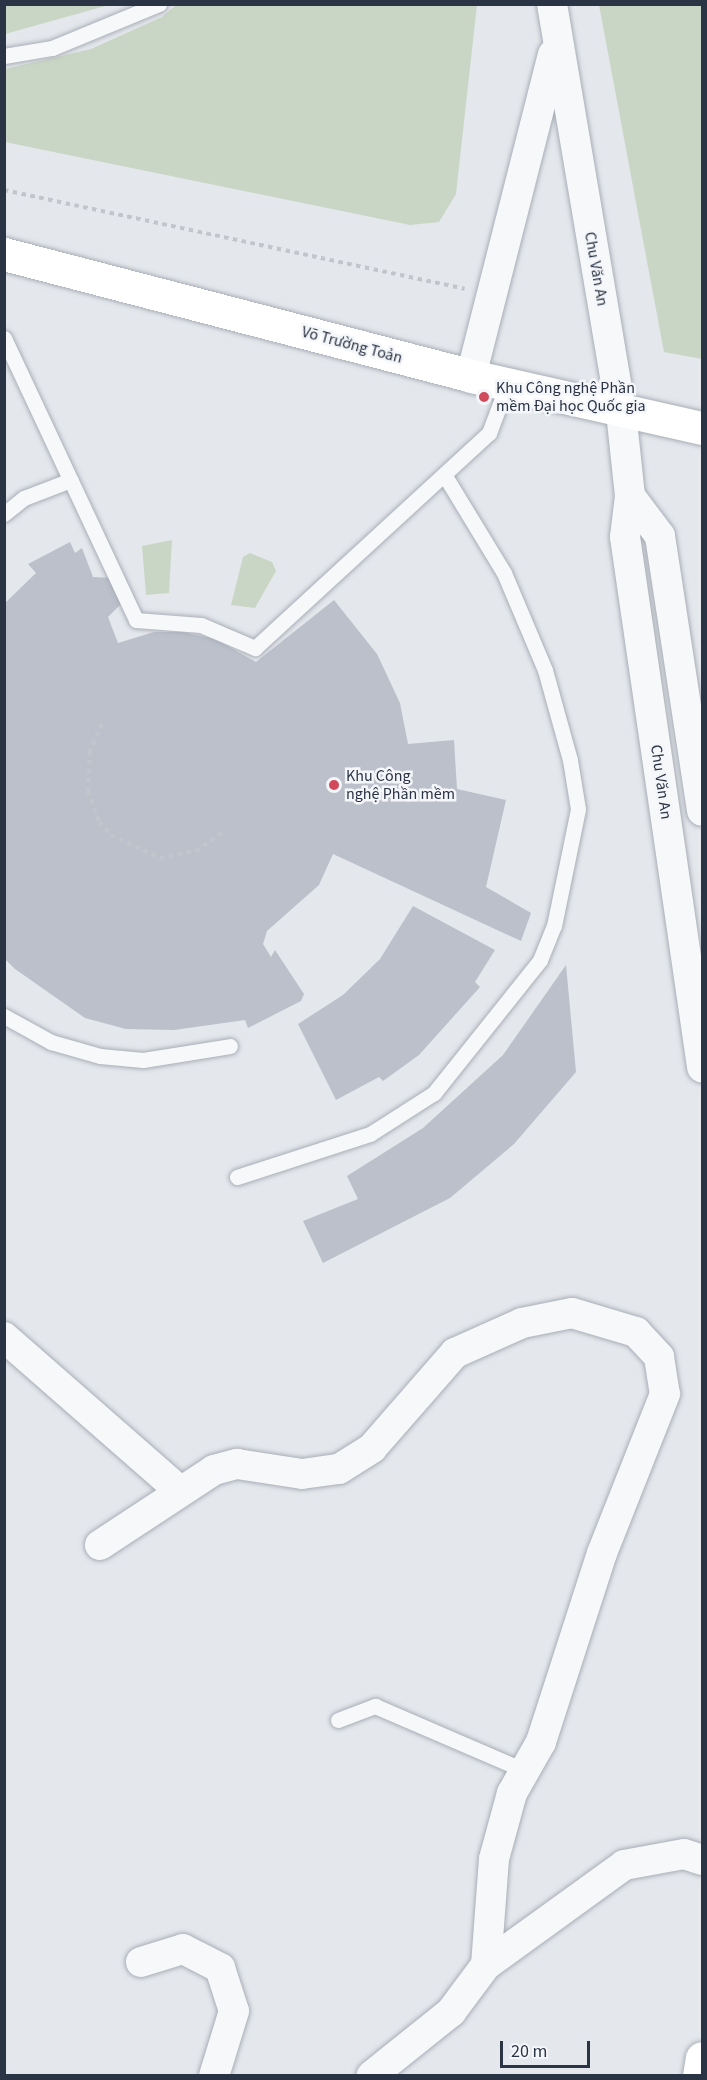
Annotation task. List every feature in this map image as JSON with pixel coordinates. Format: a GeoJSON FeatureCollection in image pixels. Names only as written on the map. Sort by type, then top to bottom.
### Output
{"type":"FeatureCollection","features":[{"type":"Feature","properties":{"kind":"main road","name":"Võ Trường Toản"},"geometry":{"type":"LineString","coordinates":[[4,254],[507,385],[621,412],[702,428]]}},
{"type":"Feature","properties":{"kind":"main road"},"geometry":{"type":"LineString","coordinates":[[699,2076],[702,2058]]}},
{"type":"Feature","properties":{"kind":"street","name":"Chu Văn An"},"geometry":{"type":"LineString","coordinates":[[552,4],[556,42],[621,412],[630,496],[625,537],[702,1067]]}},
{"type":"Feature","properties":{"kind":"street","name":"Chu Văn An"},"geometry":{"type":"LineString","coordinates":[[471,376],[556,42]]}},
{"type":"Feature","properties":{"kind":"street"},"geometry":{"type":"LineString","coordinates":[[630,496],[660,536],[702,811]]}},
{"type":"Feature","properties":{"kind":"street"},"geometry":{"type":"LineString","coordinates":[[100,1545],[179,1490],[237,1464],[302,1474],[339,1469],[372,1448],[455,1353],[522,1323],[572,1313],[636,1332],[659,1357],[664,1394],[602,1553],[541,1742],[512,1793],[494,1859],[486,1965]]}},
{"type":"Feature","properties":{"kind":"street"},"geometry":{"type":"LineString","coordinates":[[4,1337],[179,1490]]}},
{"type":"Feature","properties":{"kind":"street"},"geometry":{"type":"LineString","coordinates":[[371,2076],[451,2012],[486,1965],[624,1865],[684,1854],[702,1860]]}},
{"type":"Feature","properties":{"kind":"street"},"geometry":{"type":"LineString","coordinates":[[141,1962],[183,1949],[220,1968],[234,2011],[214,2076]]}},
{"type":"Feature","properties":{"kind":"lane"},"geometry":{"type":"LineString","coordinates":[[4,56],[52,48],[159,4]]}},
{"type":"Feature","properties":{"kind":"lane"},"geometry":{"type":"LineString","coordinates":[[4,338],[136,621],[201,625],[255,648],[489,434],[507,385]]}},
{"type":"Feature","properties":{"kind":"lane"},"geometry":{"type":"LineString","coordinates":[[237,1176],[370,1134],[434,1093],[540,960],[554,926],[578,809],[570,760],[545,670],[504,573],[445,476]]}},
{"type":"Feature","properties":{"kind":"lane"},"geometry":{"type":"LineString","coordinates":[[4,513],[24,498],[71,480]]}},
{"type":"Feature","properties":{"kind":"lane"},"geometry":{"type":"LineString","coordinates":[[4,1016],[51,1042],[100,1056],[143,1060],[230,1046]]}},
{"type":"Feature","properties":{"kind":"lane"},"geometry":{"type":"LineString","coordinates":[[338,1720],[375,1706],[526,1771]]}},
{"type":"Feature","properties":{"kind":"path"},"geometry":{"type":"LineString","coordinates":[[4,190],[492,295]]}},
{"type":"Feature","properties":{"kind":"path"},"geometry":{"type":"LineString","coordinates":[[102,724],[90,751],[88,791],[99,822],[111,836],[160,858],[196,851],[222,833]]}},
{"type":"Feature","properties":{"kind":"green space"},"geometry":{"type":"Polygon","coordinates":[[[5,4],[109,5],[5,34],[5,4]]]}},
{"type":"Feature","properties":{"kind":"green space"},"geometry":{"type":"Polygon","coordinates":[[[176,5],[477,5],[456,194],[439,222],[410,225],[5,142],[5,69],[91,49],[162,17],[176,5]]]}},
{"type":"Feature","properties":{"kind":"green space"},"geometry":{"type":"Polygon","coordinates":[[[599,5],[702,5],[702,359],[664,352],[599,5]]]}},
{"type":"Feature","properties":{"kind":"green space"},"geometry":{"type":"Polygon","coordinates":[[[172,540],[169,593],[146,595],[142,546],[172,540]]]}},
{"type":"Feature","properties":{"kind":"green space"},"geometry":{"type":"Polygon","coordinates":[[[250,553],[272,562],[276,571],[255,608],[231,605],[243,557],[250,553]]]}},
{"type":"Feature","properties":{"kind":"building","name":"Khu Công nghệ Phần mềm"},"geometry":{"type":"Polygon","coordinates":[[[70,542],[75,553],[82,548],[93,577],[114,578],[122,603],[108,617],[118,643],[154,632],[183,632],[215,639],[256,662],[334,600],[377,654],[400,703],[408,744],[454,740],[457,789],[506,800],[486,887],[531,913],[521,941],[333,854],[319,885],[267,931],[263,944],[271,957],[275,950],[304,994],[301,1001],[248,1028],[245,1020],[174,1030],[126,1029],[85,1018],[15,969],[4,958],[4,604],[36,573],[28,564],[70,542]]]}},
{"type":"Feature","properties":{"kind":"building"},"geometry":{"type":"Polygon","coordinates":[[[413,906],[495,950],[475,982],[480,987],[419,1055],[383,1081],[379,1077],[336,1100],[298,1024],[343,995],[380,959],[413,906]]]}},
{"type":"Feature","properties":{"kind":"building"},"geometry":{"type":"Polygon","coordinates":[[[566,965],[576,1072],[514,1144],[450,1198],[323,1263],[303,1221],[358,1199],[347,1176],[423,1128],[503,1055],[566,965]]]}},
{"type":"Feature","properties":{"kind":"place","name":"Khu Công nghệ Phần mềm Đại học Quốc gia"},"geometry":{"type":"Point","coordinates":[484,397]}},
{"type":"Feature","properties":{"kind":"place","name":"Khu Công nghệ Phần mềm"},"geometry":{"type":"Point","coordinates":[334,785]}}]}
